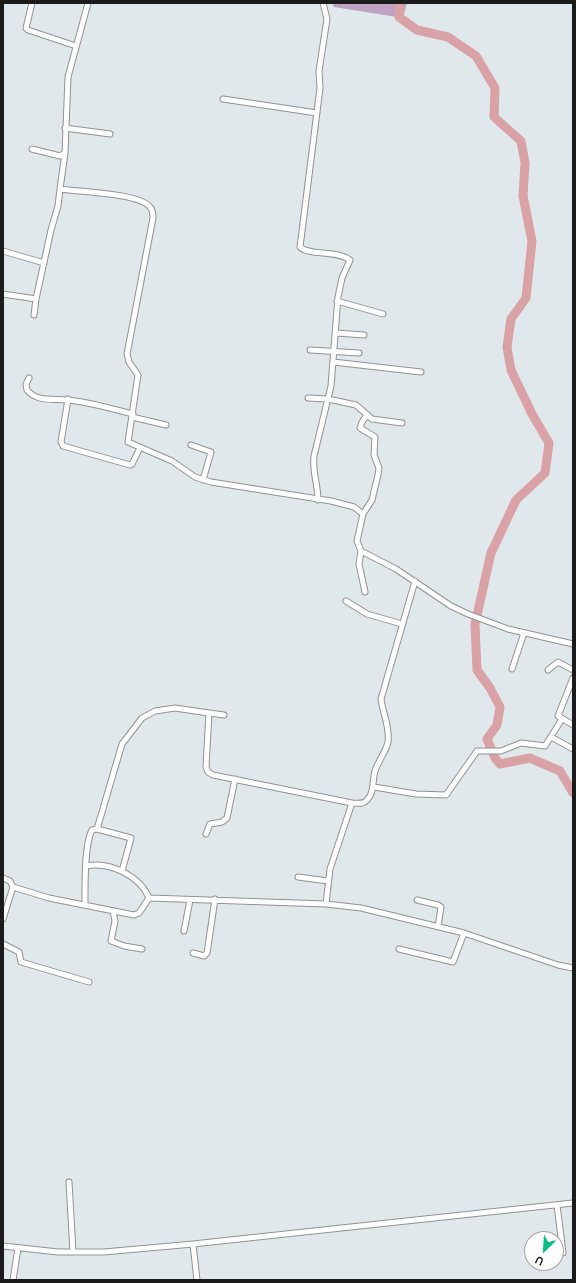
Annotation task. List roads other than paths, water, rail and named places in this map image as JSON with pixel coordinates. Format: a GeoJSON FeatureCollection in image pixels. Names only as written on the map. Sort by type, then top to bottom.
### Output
{"type":"FeatureCollection","features":[{"type":"Feature","properties":{"kind":"street"},"geometry":{"type":"LineString","coordinates":[[32,3],[26,28],[28,30],[76,46]]}},
{"type":"Feature","properties":{"kind":"street"},"geometry":{"type":"LineString","coordinates":[[34,315],[36,299],[60,189],[65,153],[68,77],[88,3]]}},
{"type":"Feature","properties":{"kind":"street"},"geometry":{"type":"LineString","coordinates":[[318,500],[318,485],[313,467],[314,456],[328,399],[336,332],[337,301],[342,278],[350,260],[332,253],[306,251],[300,247],[320,88],[319,71],[327,19],[323,3]]}},
{"type":"Feature","properties":{"kind":"street"},"geometry":{"type":"LineString","coordinates":[[223,99],[317,113]]}},
{"type":"Feature","properties":{"kind":"street"},"geometry":{"type":"LineString","coordinates":[[66,128],[110,134]]}},
{"type":"Feature","properties":{"kind":"street"},"geometry":{"type":"LineString","coordinates":[[32,149],[60,156],[65,153]]}},
{"type":"Feature","properties":{"kind":"street"},"geometry":{"type":"LineString","coordinates":[[60,189],[84,193],[114,194],[138,199],[147,204],[153,212],[151,233],[127,354],[129,362],[138,375],[133,416],[127,440],[140,448],[172,461],[203,480],[354,507],[363,514]]}},
{"type":"Feature","properties":{"kind":"street"},"geometry":{"type":"LineString","coordinates":[[3,251],[44,263]]}},
{"type":"Feature","properties":{"kind":"street"},"geometry":{"type":"LineString","coordinates":[[3,294],[36,299]]}},
{"type":"Feature","properties":{"kind":"street"},"geometry":{"type":"LineString","coordinates":[[337,301],[383,314]]}},
{"type":"Feature","properties":{"kind":"street"},"geometry":{"type":"LineString","coordinates":[[336,332],[364,335]]}},
{"type":"Feature","properties":{"kind":"street"},"geometry":{"type":"LineString","coordinates":[[310,350],[359,353]]}},
{"type":"Feature","properties":{"kind":"street"},"geometry":{"type":"LineString","coordinates":[[333,362],[421,372]]}},
{"type":"Feature","properties":{"kind":"street"},"geometry":{"type":"LineString","coordinates":[[29,378],[26,387],[30,393],[49,400],[68,399],[166,425]]}},
{"type":"Feature","properties":{"kind":"street"},"geometry":{"type":"LineString","coordinates":[[308,398],[328,399],[356,405],[367,416],[376,420],[402,423]]}},
{"type":"Feature","properties":{"kind":"street"},"geometry":{"type":"LineString","coordinates":[[68,399],[61,442],[63,446],[130,465],[132,464],[140,448]]}},
{"type":"Feature","properties":{"kind":"street"},"geometry":{"type":"LineString","coordinates":[[365,592],[359,564],[361,551],[357,541],[363,514],[372,500],[379,468],[374,455],[375,437],[360,428],[362,422],[367,416]]}},
{"type":"Feature","properties":{"kind":"street"},"geometry":{"type":"LineString","coordinates":[[190,445],[211,452],[203,480]]}},
{"type":"Feature","properties":{"kind":"street"},"geometry":{"type":"LineString","coordinates":[[361,551],[396,568],[452,606],[468,614],[524,633],[573,644]]}},
{"type":"Feature","properties":{"kind":"street"},"geometry":{"type":"LineString","coordinates":[[209,713],[206,739],[208,772],[213,775],[352,803],[364,802],[368,800],[374,787],[374,772],[388,742],[388,724],[383,711],[381,699],[415,581]]}},
{"type":"Feature","properties":{"kind":"street"},"geometry":{"type":"LineString","coordinates":[[346,601],[367,614],[402,624]]}},
{"type":"Feature","properties":{"kind":"street"},"geometry":{"type":"LineString","coordinates":[[512,669],[524,633]]}},
{"type":"Feature","properties":{"kind":"street"},"geometry":{"type":"LineString","coordinates":[[548,670],[558,662],[573,670]]}},
{"type":"Feature","properties":{"kind":"street"},"geometry":{"type":"LineString","coordinates":[[573,678],[558,713],[558,716],[573,725]]}},
{"type":"Feature","properties":{"kind":"street"},"geometry":{"type":"LineString","coordinates":[[97,828],[122,744],[142,718],[155,711],[175,708],[224,715]]}},
{"type":"Feature","properties":{"kind":"street"},"geometry":{"type":"LineString","coordinates":[[374,787],[416,794],[446,796],[477,751],[493,752],[509,749],[518,743],[545,746],[562,719]]}},
{"type":"Feature","properties":{"kind":"street"},"geometry":{"type":"LineString","coordinates":[[552,737],[573,749]]}},
{"type":"Feature","properties":{"kind":"street"},"geometry":{"type":"LineString","coordinates":[[206,834],[210,824],[222,822],[226,818],[235,780]]}},
{"type":"Feature","properties":{"kind":"street"},"geometry":{"type":"LineString","coordinates":[[326,904],[328,881],[335,852],[352,803]]}},
{"type":"Feature","properties":{"kind":"street"},"geometry":{"type":"LineString","coordinates":[[85,905],[86,866],[89,835],[92,830],[97,828],[131,838],[122,871]]}},
{"type":"Feature","properties":{"kind":"street"},"geometry":{"type":"LineString","coordinates":[[86,866],[94,864],[122,871],[138,881],[146,891],[149,898]]}},
{"type":"Feature","properties":{"kind":"street"},"geometry":{"type":"LineString","coordinates":[[298,877],[328,881]]}},
{"type":"Feature","properties":{"kind":"street"},"geometry":{"type":"LineString","coordinates":[[3,878],[10,881],[13,887],[3,919]]}},
{"type":"Feature","properties":{"kind":"street"},"geometry":{"type":"LineString","coordinates":[[13,887],[49,898],[137,915],[149,898]]}},
{"type":"Feature","properties":{"kind":"street"},"geometry":{"type":"LineString","coordinates":[[149,898],[190,900],[215,899],[326,904],[370,910],[464,932],[558,965],[573,968]]}},
{"type":"Feature","properties":{"kind":"street"},"geometry":{"type":"LineString","coordinates":[[192,954],[204,956],[207,953],[215,899]]}},
{"type":"Feature","properties":{"kind":"street"},"geometry":{"type":"LineString","coordinates":[[184,931],[190,900]]}},
{"type":"Feature","properties":{"kind":"street"},"geometry":{"type":"LineString","coordinates":[[417,900],[441,907],[438,927]]}},
{"type":"Feature","properties":{"kind":"street"},"geometry":{"type":"LineString","coordinates":[[113,911],[114,926],[111,941],[124,946],[142,949]]}},
{"type":"Feature","properties":{"kind":"street"},"geometry":{"type":"LineString","coordinates":[[398,949],[453,962],[464,932]]}},
{"type":"Feature","properties":{"kind":"street"},"geometry":{"type":"LineString","coordinates":[[3,944],[19,952],[21,962],[89,982]]}},
{"type":"Feature","properties":{"kind":"street"},"geometry":{"type":"LineString","coordinates":[[69,1182],[73,1252]]}},
{"type":"Feature","properties":{"kind":"street"},"geometry":{"type":"LineString","coordinates":[[3,1246],[73,1252],[104,1252],[193,1244],[573,1203]]}},
{"type":"Feature","properties":{"kind":"street"},"geometry":{"type":"LineString","coordinates":[[557,1205],[560,1231]]}},
{"type":"Feature","properties":{"kind":"street"},"geometry":{"type":"LineString","coordinates":[[193,1244],[197,1280]]}},
{"type":"Feature","properties":{"kind":"street"},"geometry":{"type":"LineString","coordinates":[[13,1280],[18,1248]]}},
{"type":"Feature","properties":{"kind":"waterway"},"geometry":{"type":"LineString","coordinates":[[400,3],[399,17],[417,30],[448,37],[476,56],[495,88],[494,117],[521,141],[525,163],[523,196],[532,241],[526,298],[511,319],[507,347],[511,370],[532,414],[549,443],[545,473],[516,500],[491,553],[475,624],[477,670],[490,688],[500,707],[497,725],[487,739],[495,758],[500,764],[530,758],[560,771],[573,793]]}}]}
